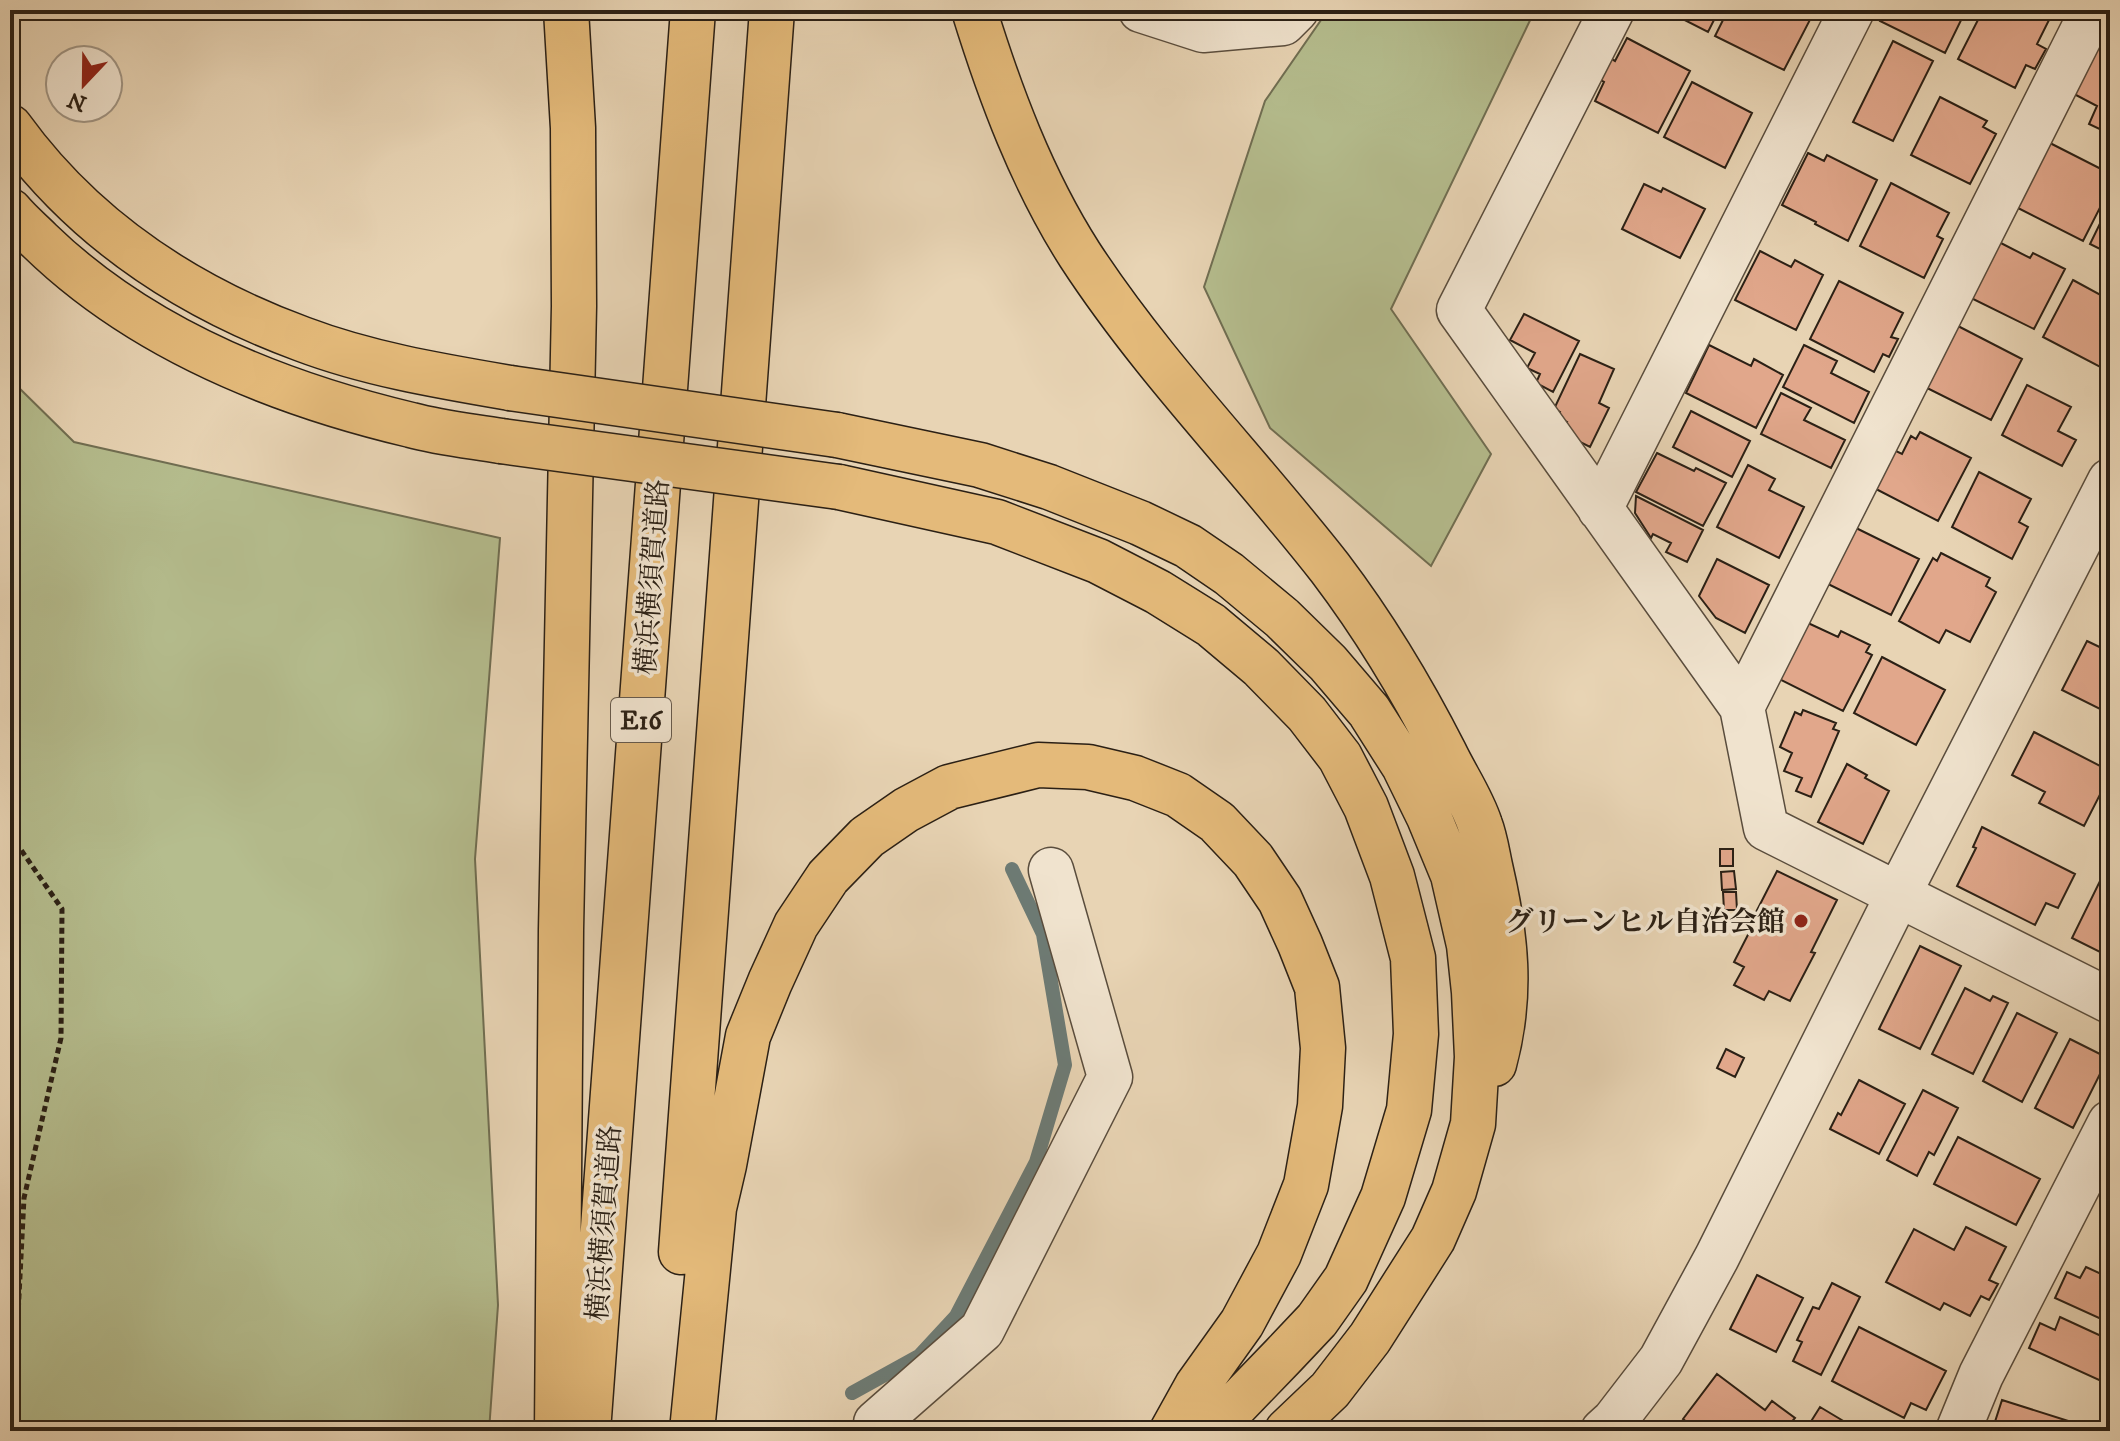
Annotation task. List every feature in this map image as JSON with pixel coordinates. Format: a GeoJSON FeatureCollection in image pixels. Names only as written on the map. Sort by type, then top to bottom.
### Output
{"type":"FeatureCollection","features":[{"type":"Feature","properties":{"kind":"highway"},"geometry":{"type":"LineString","coordinates":[[557,1431],[561,930],[574,306],[573,128],[566,10]]}},
{"type":"Feature","properties":{"kind":"highway","name":"横浜横須賀道路"},"geometry":{"type":"LineString","coordinates":[[588,1431],[693,10]]}},
{"type":"Feature","properties":{"kind":"highway"},"geometry":{"type":"LineString","coordinates":[[668,1431],[772,10]]}},
{"type":"Feature","properties":{"kind":"highway"},"geometry":{"type":"LineString","coordinates":[[974,10],[993,71],[1018,134],[1046,195],[1079,253],[1150,350],[1330,569],[1382,641],[1424,711],[1480,824],[1501,914],[1506,1002],[1495,1061],[1454,1191],[1433,1239],[1370,1338],[1330,1390],[1287,1431]]}},
{"type":"Feature","properties":{"kind":"highway"},"geometry":{"type":"LineString","coordinates":[[10,127],[41,168],[80,208],[123,245],[180,283],[303,340],[436,375],[837,435],[980,465],[1049,487],[1140,523],[1188,546],[1229,574],[1282,618],[1328,663],[1369,711],[1404,766],[1453,875],[1469,945],[1477,1057],[1473,1124]]}},
{"type":"Feature","properties":{"kind":"highway"},"geometry":{"type":"LineString","coordinates":[[10,211],[68,268],[128,311],[189,348],[316,400],[414,426],[501,441],[839,487],[997,522],[1098,561],[1158,592],[1211,625],[1261,667],[1298,705],[1340,757],[1366,807],[1392,876],[1413,958],[1416,1034],[1409,1110],[1383,1197],[1346,1279],[1317,1320],[1283,1356],[1228,1413],[1200,1431]]}},
{"type":"Feature","properties":{"kind":"highway"},"geometry":{"type":"LineString","coordinates":[[692,1431],[714,1208],[748,1036],[796,925],[828,877],[867,837],[906,810],[949,787],[1038,765],[1088,767],[1135,778],[1178,795],[1217,822],[1253,860],[1280,900],[1317,987],[1323,1048],[1321,1092],[1306,1185],[1279,1254],[1242,1323],[1197,1386],[1172,1431]]}},
{"type":"Feature","properties":{"kind":"street"},"geometry":{"type":"LineString","coordinates":[[1141,10],[1203,30],[1283,23],[1296,10]]}},
{"type":"Feature","properties":{"kind":"street"},"geometry":{"type":"LineString","coordinates":[[1612,10],[1459,310],[1742,707],[1766,828],[2110,1001]]}},
{"type":"Feature","properties":{"kind":"street"},"geometry":{"type":"LineString","coordinates":[[1600,509],[1852,10]]}},
{"type":"Feature","properties":{"kind":"street"},"geometry":{"type":"LineString","coordinates":[[1742,707],[2093,10]]}},
{"type":"Feature","properties":{"kind":"street"},"geometry":{"type":"LineString","coordinates":[[1603,1431],[1661,1360],[1717,1257],[2110,481]]}},
{"type":"Feature","properties":{"kind":"street"},"geometry":{"type":"LineString","coordinates":[[876,1423],[982,1330],[1110,1077],[1051,870]]}},
{"type":"Feature","properties":{"kind":"street"},"geometry":{"type":"LineString","coordinates":[[1958,1431],[1981,1375],[2110,1123]]}},
{"type":"Feature","properties":{"kind":"path"},"geometry":{"type":"LineString","coordinates":[[10,834],[62,909],[61,1038],[24,1198],[18,1315],[10,1351]]}},
{"type":"Feature","properties":{"kind":"green space"},"geometry":{"type":"Polygon","coordinates":[[[1328,10],[1535,10],[1391,309],[1491,454],[1431,566],[1270,428],[1204,287],[1265,101],[1328,10]]]}},
{"type":"Feature","properties":{"kind":"green space"},"geometry":{"type":"Polygon","coordinates":[[[10,379],[74,442],[500,538],[475,859],[498,1305],[489,1431],[10,1431],[10,379]]]}},
{"type":"Feature","properties":{"kind":"building"},"geometry":{"type":"Polygon","coordinates":[[[1665,10],[1719,10],[1708,32],[1665,10]]]}},
{"type":"Feature","properties":{"kind":"building"},"geometry":{"type":"Polygon","coordinates":[[[1728,10],[1806,10],[1813,14],[1784,70],[1715,36],[1728,10]]]}},
{"type":"Feature","properties":{"kind":"building"},"geometry":{"type":"Polygon","coordinates":[[[1885,10],[1966,10],[1945,53],[1880,21],[1885,10]]]}},
{"type":"Feature","properties":{"kind":"building"},"geometry":{"type":"Polygon","coordinates":[[[1983,10],[2054,10],[2037,44],[2046,49],[2035,69],[2026,65],[2015,88],[1958,59],[1983,10]]]}},
{"type":"Feature","properties":{"kind":"building"},"geometry":{"type":"Polygon","coordinates":[[[2100,26],[2110,31],[2110,134],[2089,124],[2097,106],[2074,94],[2100,26]]]}},
{"type":"Feature","properties":{"kind":"building"},"geometry":{"type":"Polygon","coordinates":[[[1627,38],[1690,71],[1658,133],[1595,101],[1604,82],[1599,79],[1610,58],[1615,61],[1627,38]]]}},
{"type":"Feature","properties":{"kind":"building"},"geometry":{"type":"Polygon","coordinates":[[[1893,41],[1933,61],[1893,141],[1853,122],[1893,41]]]}},
{"type":"Feature","properties":{"kind":"building"},"geometry":{"type":"Polygon","coordinates":[[[1692,82],[1752,113],[1725,168],[1664,137],[1692,82]]]}},
{"type":"Feature","properties":{"kind":"building"},"geometry":{"type":"Polygon","coordinates":[[[1940,97],[1987,121],[1983,127],[1996,134],[1970,184],[1911,155],[1940,97]]]}},
{"type":"Feature","properties":{"kind":"building"},"geometry":{"type":"Polygon","coordinates":[[[2046,141],[2109,173],[2102,187],[2109,190],[2083,241],[2014,206],[2046,141]]]}},
{"type":"Feature","properties":{"kind":"building"},"geometry":{"type":"Polygon","coordinates":[[[1808,153],[1824,161],[1827,155],[1877,180],[1848,241],[1782,205],[1808,153]]]}},
{"type":"Feature","properties":{"kind":"building"},"geometry":{"type":"Polygon","coordinates":[[[1891,183],[1949,213],[1937,236],[1943,239],[1924,278],[1860,246],[1891,183]]]}},
{"type":"Feature","properties":{"kind":"building"},"geometry":{"type":"Polygon","coordinates":[[[1644,184],[1661,192],[1663,188],[1705,209],[1680,258],[1622,229],[1644,184]]]}},
{"type":"Feature","properties":{"kind":"building"},"geometry":{"type":"Polygon","coordinates":[[[2110,203],[2110,254],[2090,244],[2110,203]]]}},
{"type":"Feature","properties":{"kind":"building"},"geometry":{"type":"Polygon","coordinates":[[[1995,240],[2030,258],[2033,253],[2065,269],[2034,329],[1967,296],[1995,240]]]}},
{"type":"Feature","properties":{"kind":"building"},"geometry":{"type":"Polygon","coordinates":[[[1760,251],[1791,267],[1795,260],[1823,275],[1796,330],[1735,300],[1760,251]]]}},
{"type":"Feature","properties":{"kind":"building"},"geometry":{"type":"Polygon","coordinates":[[[2073,280],[2110,300],[2110,362],[2106,370],[2043,337],[2073,280]]]}},
{"type":"Feature","properties":{"kind":"building"},"geometry":{"type":"Polygon","coordinates":[[[1839,281],[1903,313],[1891,337],[1898,339],[1889,357],[1883,354],[1874,372],[1810,339],[1839,281]]]}},
{"type":"Feature","properties":{"kind":"building"},"geometry":{"type":"Polygon","coordinates":[[[1524,314],[1579,341],[1553,392],[1536,383],[1540,374],[1527,368],[1535,353],[1510,340],[1524,314]]]}},
{"type":"Feature","properties":{"kind":"building"},"geometry":{"type":"Polygon","coordinates":[[[1956,325],[2022,359],[1991,420],[1925,387],[1956,325]]]}},
{"type":"Feature","properties":{"kind":"building"},"geometry":{"type":"Polygon","coordinates":[[[1709,345],[1751,366],[1754,359],[1783,375],[1756,428],[1686,393],[1709,345]]]}},
{"type":"Feature","properties":{"kind":"building"},"geometry":{"type":"Polygon","coordinates":[[[1804,345],[1837,361],[1831,373],[1869,392],[1854,423],[1783,387],[1804,345]]]}},
{"type":"Feature","properties":{"kind":"building"},"geometry":{"type":"Polygon","coordinates":[[[1580,354],[1614,369],[1599,403],[1609,408],[1590,447],[1562,433],[1567,422],[1558,418],[1560,412],[1554,409],[1580,354]]]}},
{"type":"Feature","properties":{"kind":"building"},"geometry":{"type":"Polygon","coordinates":[[[2027,385],[2071,407],[2058,431],[2076,440],[2062,466],[2002,435],[2027,385]]]}},
{"type":"Feature","properties":{"kind":"building"},"geometry":{"type":"Polygon","coordinates":[[[1781,393],[1811,408],[1804,420],[1845,440],[1831,468],[1761,434],[1781,393]]]}},
{"type":"Feature","properties":{"kind":"building"},"geometry":{"type":"Polygon","coordinates":[[[1691,411],[1750,441],[1732,477],[1673,447],[1691,411]]]}},
{"type":"Feature","properties":{"kind":"building"},"geometry":{"type":"Polygon","coordinates":[[[1920,432],[1971,458],[1938,521],[1874,488],[1894,450],[1902,454],[1911,436],[1916,439],[1920,432]]]}},
{"type":"Feature","properties":{"kind":"building"},"geometry":{"type":"Polygon","coordinates":[[[1657,453],[1726,483],[1703,526],[1636,492],[1657,453]]]}},
{"type":"Feature","properties":{"kind":"building"},"geometry":{"type":"Polygon","coordinates":[[[1748,465],[1775,479],[1769,490],[1804,507],[1779,558],[1717,527],[1748,465]]]}},
{"type":"Feature","properties":{"kind":"building"},"geometry":{"type":"Polygon","coordinates":[[[1979,472],[2031,499],[2019,522],[2028,527],[2012,559],[1952,527],[1979,472]]]}},
{"type":"Feature","properties":{"kind":"building"},"geometry":{"type":"Polygon","coordinates":[[[1636,496],[1703,530],[1687,562],[1666,552],[1671,543],[1653,534],[1651,538],[1635,513],[1636,496]]]}},
{"type":"Feature","properties":{"kind":"building"},"geometry":{"type":"Polygon","coordinates":[[[1856,528],[1919,559],[1891,615],[1828,584],[1856,528]]]}},
{"type":"Feature","properties":{"kind":"building"},"geometry":{"type":"Polygon","coordinates":[[[1941,553],[1990,578],[1986,586],[1996,592],[1970,642],[1946,630],[1939,643],[1899,621],[1933,558],[1937,561],[1941,553]]]}},
{"type":"Feature","properties":{"kind":"building"},"geometry":{"type":"Polygon","coordinates":[[[1717,559],[1769,585],[1745,633],[1716,618],[1699,596],[1717,559]]]}},
{"type":"Feature","properties":{"kind":"building"},"geometry":{"type":"Polygon","coordinates":[[[1808,623],[1838,637],[1841,631],[1870,645],[1866,652],[1872,655],[1843,711],[1779,679],[1808,623]]]}},
{"type":"Feature","properties":{"kind":"building"},"geometry":{"type":"Polygon","coordinates":[[[2087,641],[2110,652],[2110,714],[2062,690],[2087,641]]]}},
{"type":"Feature","properties":{"kind":"building"},"geometry":{"type":"Polygon","coordinates":[[[1882,657],[1945,690],[1916,745],[1854,713],[1882,657]]]}},
{"type":"Feature","properties":{"kind":"building"},"geometry":{"type":"Polygon","coordinates":[[[1803,710],[1836,723],[1833,729],[1839,731],[1811,797],[1796,791],[1802,778],[1784,771],[1792,753],[1780,747],[1795,712],[1801,715],[1803,710]]]}},
{"type":"Feature","properties":{"kind":"building"},"geometry":{"type":"Polygon","coordinates":[[[2034,732],[2110,771],[2084,826],[2039,803],[2045,792],[2012,775],[2034,732]]]}},
{"type":"Feature","properties":{"kind":"building"},"geometry":{"type":"Polygon","coordinates":[[[1847,764],[1889,791],[1863,844],[1818,822],[1847,764]]]}},
{"type":"Feature","properties":{"kind":"building"},"geometry":{"type":"Polygon","coordinates":[[[1982,827],[2075,874],[2058,908],[2046,903],[2035,925],[1957,886],[1976,848],[1973,847],[1982,827]]]}},
{"type":"Feature","properties":{"kind":"building"},"geometry":{"type":"Polygon","coordinates":[[[1720,849],[1733,849],[1733,866],[1720,866],[1720,849]]]}},
{"type":"Feature","properties":{"kind":"building"},"geometry":{"type":"Polygon","coordinates":[[[1734,871],[1736,889],[1722,890],[1721,872],[1734,871]]]}},
{"type":"Feature","properties":{"kind":"building"},"geometry":{"type":"Polygon","coordinates":[[[1777,871],[1837,900],[1811,952],[1815,953],[1790,1001],[1769,991],[1764,1000],[1734,985],[1744,967],[1734,962],[1777,871]]]}},
{"type":"Feature","properties":{"kind":"building"},"geometry":{"type":"Polygon","coordinates":[[[2100,881],[2110,886],[2110,957],[2072,938],[2100,881]]]}},
{"type":"Feature","properties":{"kind":"building"},"geometry":{"type":"Polygon","coordinates":[[[1723,892],[1736,892],[1737,910],[1724,910],[1723,892]]]}},
{"type":"Feature","properties":{"kind":"building"},"geometry":{"type":"Polygon","coordinates":[[[1920,946],[1961,966],[1920,1049],[1879,1029],[1920,946]]]}},
{"type":"Feature","properties":{"kind":"building"},"geometry":{"type":"Polygon","coordinates":[[[1965,988],[1990,1001],[1993,996],[2008,1003],[1973,1074],[1932,1054],[1965,988]]]}},
{"type":"Feature","properties":{"kind":"building"},"geometry":{"type":"Polygon","coordinates":[[[2017,1013],[2057,1033],[2022,1102],[1983,1081],[2017,1013]]]}},
{"type":"Feature","properties":{"kind":"building"},"geometry":{"type":"Polygon","coordinates":[[[2070,1039],[2108,1058],[2073,1128],[2035,1108],[2070,1039]]]}},
{"type":"Feature","properties":{"kind":"building"},"geometry":{"type":"Polygon","coordinates":[[[1726,1049],[1744,1058],[1735,1077],[1717,1068],[1726,1049]]]}},
{"type":"Feature","properties":{"kind":"building"},"geometry":{"type":"Polygon","coordinates":[[[1859,1080],[1905,1104],[1879,1154],[1830,1129],[1859,1080]]]}},
{"type":"Feature","properties":{"kind":"building"},"geometry":{"type":"Polygon","coordinates":[[[1923,1090],[1958,1108],[1934,1155],[1929,1152],[1917,1176],[1887,1160],[1923,1090]]]}},
{"type":"Feature","properties":{"kind":"building"},"geometry":{"type":"Polygon","coordinates":[[[1958,1137],[2040,1179],[2016,1225],[1934,1184],[1958,1137]]]}},
{"type":"Feature","properties":{"kind":"building"},"geometry":{"type":"Polygon","coordinates":[[[1966,1227],[2006,1247],[1989,1280],[1998,1284],[1989,1300],[1981,1296],[1970,1316],[1944,1303],[1940,1310],[1886,1282],[1914,1229],[1954,1250],[1966,1227]]]}},
{"type":"Feature","properties":{"kind":"building"},"geometry":{"type":"Polygon","coordinates":[[[2086,1267],[2110,1278],[2110,1323],[2055,1298],[2067,1272],[2080,1278],[2086,1267]]]}},
{"type":"Feature","properties":{"kind":"building"},"geometry":{"type":"Polygon","coordinates":[[[1757,1275],[1803,1298],[1776,1352],[1730,1329],[1757,1275]]]}},
{"type":"Feature","properties":{"kind":"building"},"geometry":{"type":"Polygon","coordinates":[[[1832,1283],[1860,1297],[1821,1375],[1793,1361],[1802,1342],[1797,1340],[1813,1307],[1819,1309],[1832,1283]]]}},
{"type":"Feature","properties":{"kind":"building"},"geometry":{"type":"Polygon","coordinates":[[[2060,1317],[2110,1340],[2102,1358],[2110,1361],[2110,1385],[2029,1348],[2040,1323],[2055,1330],[2060,1317]]]}},
{"type":"Feature","properties":{"kind":"building"},"geometry":{"type":"Polygon","coordinates":[[[1859,1327],[1946,1371],[1926,1410],[1911,1403],[1904,1418],[1832,1381],[1859,1327]]]}},
{"type":"Feature","properties":{"kind":"building"},"geometry":{"type":"Polygon","coordinates":[[[1717,1374],[1765,1410],[1772,1401],[1795,1418],[1784,1431],[1698,1431],[1683,1419],[1717,1374]]]}},
{"type":"Feature","properties":{"kind":"building"},"geometry":{"type":"Polygon","coordinates":[[[2002,1400],[2084,1426],[2082,1431],[1992,1431],[2002,1400]]]}},
{"type":"Feature","properties":{"kind":"building"},"geometry":{"type":"Polygon","coordinates":[[[1820,1407],[1860,1431],[1805,1431],[1820,1407]]]}},
{"type":"Feature","properties":{"kind":"waterway"},"geometry":{"type":"LineString","coordinates":[[852,1393],[919,1356],[956,1316],[1036,1162],[1065,1065],[1043,934],[1012,869]]}},
{"type":"Feature","properties":{"kind":"place","name":"グリーンヒル自治会館"},"geometry":{"type":"Point","coordinates":[1801,921]}}]}
